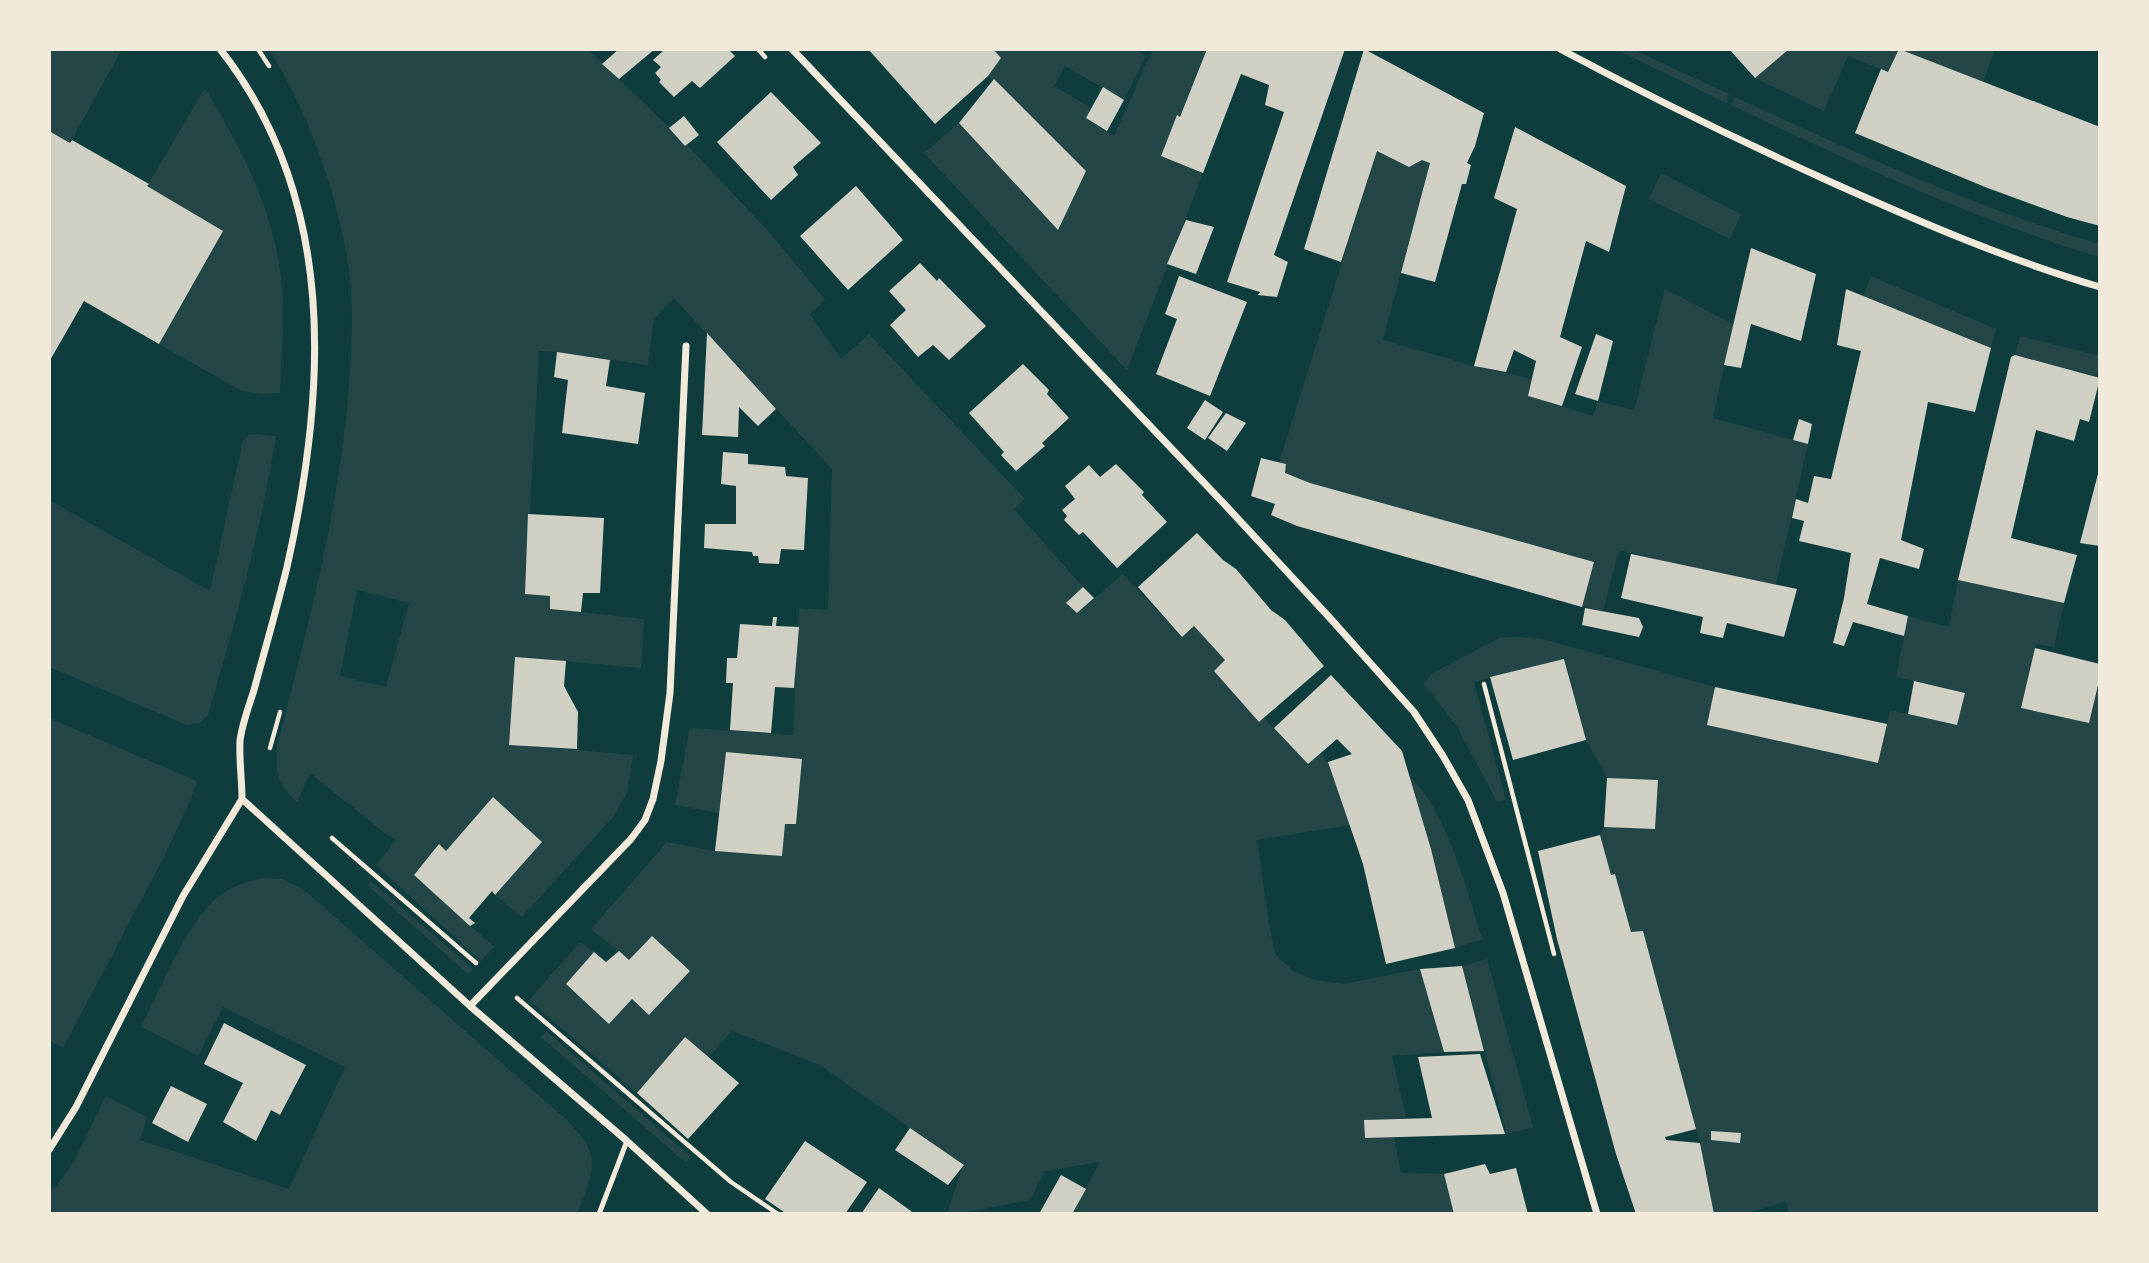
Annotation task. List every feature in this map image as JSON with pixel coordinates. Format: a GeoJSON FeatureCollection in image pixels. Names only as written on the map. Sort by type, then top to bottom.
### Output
{"type":"FeatureCollection","features":[{"type":"Feature","properties":{"kind":"street"},"geometry":{"type":"LineString","coordinates":[[49,1150],[76,1107],[183,896],[242,799],[240,740],[286,567],[303,484],[313,412],[316,327],[310,264],[299,206],[279,150],[252,95],[220,49]]}},
{"type":"Feature","properties":{"kind":"street"},"geometry":{"type":"LineString","coordinates":[[792,49],[1265,548],[1414,712],[1468,800],[1499,882],[1597,1214]]}},
{"type":"Feature","properties":{"kind":"street"},"geometry":{"type":"LineString","coordinates":[[1560,49],[1658,102],[1925,224],[1991,251],[2100,287]]}},
{"type":"Feature","properties":{"kind":"street"},"geometry":{"type":"LineString","coordinates":[[471,1006],[631,839],[645,820],[653,799],[670,693],[686,346]]}},
{"type":"Feature","properties":{"kind":"street"},"geometry":{"type":"LineString","coordinates":[[242,799],[707,1214]]}},
{"type":"Feature","properties":{"kind":"lane"},"geometry":{"type":"LineString","coordinates":[[598,1214],[626,1141]]}},
{"type":"Feature","properties":{"kind":"path"},"geometry":{"type":"LineString","coordinates":[[258,49],[271,68]]}},
{"type":"Feature","properties":{"kind":"path"},"geometry":{"type":"LineString","coordinates":[[758,49],[767,59]]}},
{"type":"Feature","properties":{"kind":"path"},"geometry":{"type":"LineString","coordinates":[[1484,684],[1555,961]]}},
{"type":"Feature","properties":{"kind":"path"},"geometry":{"type":"LineString","coordinates":[[270,751],[281,706]]}},
{"type":"Feature","properties":{"kind":"path"},"geometry":{"type":"LineString","coordinates":[[327,834],[483,969]]}},
{"type":"Feature","properties":{"kind":"path"},"geometry":{"type":"LineString","coordinates":[[517,997],[731,1182],[778,1214]]}},
{"type":"Feature","properties":{"kind":"shaded area"},"geometry":{"type":"Polygon","coordinates":[[[49,49],[122,49],[70,143],[49,131],[49,49]]]}},
{"type":"Feature","properties":{"kind":"shaded area"},"geometry":{"type":"Polygon","coordinates":[[[269,49],[588,49],[687,145],[769,232],[825,300],[810,314],[841,359],[869,334],[1025,499],[1014,509],[1083,587],[1066,604],[1078,613],[1123,574],[1181,636],[1194,626],[1225,660],[1260,721],[1264,718],[1308,764],[1320,753],[1328,762],[1350,825],[1257,840],[1275,954],[1293,971],[1315,980],[1343,984],[1420,969],[1444,1052],[1392,1056],[1406,1118],[1365,1120],[1365,1138],[1394,1137],[1401,1173],[1444,1174],[1454,1214],[1072,1214],[1100,1162],[1045,1171],[1030,1200],[947,1214],[963,1165],[820,1065],[732,1031],[709,1057],[685,1037],[637,1093],[529,1000],[580,942],[594,952],[566,984],[609,1023],[632,999],[650,1015],[690,971],[629,960],[591,929],[667,842],[715,851],[781,856],[785,824],[796,824],[802,759],[726,752],[719,813],[675,805],[690,728],[793,735],[799,608],[828,610],[832,469],[674,298],[654,319],[648,365],[539,351],[525,594],[550,596],[551,609],[644,619],[641,668],[515,657],[509,744],[633,755],[627,793],[613,817],[522,917],[495,895],[542,842],[493,797],[446,851],[439,845],[414,875],[494,947],[481,961],[376,865],[395,841],[310,773],[297,802],[281,783],[276,764],[277,746],[329,531],[348,399],[352,306],[346,251],[334,198],[317,146],[269,49]],[[357,590],[340,676],[386,687],[409,603],[357,590]]]}},
{"type":"Feature","properties":{"kind":"shaded area"},"geometry":{"type":"Polygon","coordinates":[[[993,49],[1135,49],[1146,56],[1124,100],[1065,66],[1054,86],[1091,108],[1087,118],[1114,136],[1153,49],[1207,49],[1180,117],[1177,116],[1161,155],[1203,173],[1127,370],[924,153],[959,123],[1058,229],[1086,171],[988,76],[1001,58],[993,49]]]}},
{"type":"Feature","properties":{"kind":"shaded area"},"geometry":{"type":"Polygon","coordinates":[[[1615,49],[1632,49],[1729,94],[1726,103],[1615,49]]]}},
{"type":"Feature","properties":{"kind":"shaded area"},"geometry":{"type":"Polygon","coordinates":[[[1789,49],[1853,49],[1861,52],[1866,49],[1899,49],[1888,72],[1848,56],[1824,111],[1755,78],[1789,49]]]}},
{"type":"Feature","properties":{"kind":"shaded area"},"geometry":{"type":"Polygon","coordinates":[[[1899,49],[1995,49],[1983,82],[1899,49]]]}},
{"type":"Feature","properties":{"kind":"shaded area"},"geometry":{"type":"Polygon","coordinates":[[[205,88],[252,175],[275,245],[283,300],[280,393],[260,394],[240,390],[159,344],[147,186],[205,88]]]}},
{"type":"Feature","properties":{"kind":"shaded area"},"geometry":{"type":"Polygon","coordinates":[[[1735,97],[1961,196],[2053,230],[2100,244],[2100,257],[2005,225],[1867,168],[1731,105],[1735,97]]]}},
{"type":"Feature","properties":{"kind":"shaded area"},"geometry":{"type":"Polygon","coordinates":[[[1377,151],[1409,167],[1422,160],[1430,163],[1383,340],[1474,366],[1532,379],[1528,396],[1593,416],[1598,401],[1634,410],[1665,289],[1733,324],[1713,418],[1808,444],[1776,584],[1677,565],[1619,550],[1603,611],[1582,607],[1594,562],[1310,483],[1285,473],[1286,464],[1279,463],[1377,151]]]}},
{"type":"Feature","properties":{"kind":"shaded area"},"geometry":{"type":"Polygon","coordinates":[[[1661,173],[1741,214],[1730,239],[1649,199],[1661,173]]]}},
{"type":"Feature","properties":{"kind":"shaded area"},"geometry":{"type":"Polygon","coordinates":[[[1871,276],[1996,329],[1991,348],[1863,296],[1871,276]]]}},
{"type":"Feature","properties":{"kind":"shaded area"},"geometry":{"type":"Polygon","coordinates":[[[2020,336],[2100,356],[2097,376],[2015,355],[2020,336]]]}},
{"type":"Feature","properties":{"kind":"shaded area"},"geometry":{"type":"Polygon","coordinates":[[[249,434],[276,436],[255,542],[208,715],[200,723],[187,725],[49,667],[49,500],[210,591],[243,441],[249,434]]]}},
{"type":"Feature","properties":{"kind":"shaded area"},"geometry":{"type":"Polygon","coordinates":[[[1958,580],[2064,603],[2054,647],[2036,644],[2021,708],[2089,723],[2100,677],[2100,1214],[1789,1214],[1786,1202],[1743,1214],[1714,1214],[1700,1143],[1643,932],[1631,932],[1615,875],[1611,875],[1600,835],[1604,827],[1607,778],[1586,740],[1565,659],[1474,682],[1506,800],[1497,802],[1458,728],[1424,684],[1431,674],[1499,638],[1543,639],[1715,687],[1708,725],[1878,763],[1890,710],[1956,725],[1965,692],[1896,677],[1908,616],[1949,627],[1958,580]]]}},
{"type":"Feature","properties":{"kind":"shaded area"},"geometry":{"type":"Polygon","coordinates":[[[49,718],[197,781],[164,857],[63,1048],[49,1040],[49,718]]]}},
{"type":"Feature","properties":{"kind":"shaded area"},"geometry":{"type":"Polygon","coordinates":[[[1410,777],[1423,792],[1445,830],[1463,876],[1482,939],[1455,948],[1431,848],[1410,777]]]}},
{"type":"Feature","properties":{"kind":"shaded area"},"geometry":{"type":"Polygon","coordinates":[[[264,878],[282,879],[303,889],[568,1121],[586,1143],[592,1160],[590,1178],[577,1214],[49,1214],[49,1193],[74,1160],[106,1096],[147,1117],[140,1140],[289,1189],[345,1067],[223,1007],[198,1056],[141,1027],[176,955],[210,904],[233,888],[264,878]]]}},
{"type":"Feature","properties":{"kind":"shaded area"},"geometry":{"type":"Polygon","coordinates":[[[371,881],[473,969],[468,974],[367,885],[371,881]]]}},
{"type":"Feature","properties":{"kind":"shaded area"},"geometry":{"type":"Polygon","coordinates":[[[1487,959],[1533,1127],[1507,1134],[1462,966],[1487,959]]]}},
{"type":"Feature","properties":{"kind":"shaded area"},"geometry":{"type":"Polygon","coordinates":[[[546,1031],[691,1157],[686,1163],[541,1037],[546,1031]]]}},
{"type":"Feature","properties":{"kind":"building"},"geometry":{"type":"Polygon","coordinates":[[[619,49],[655,49],[619,79],[602,64],[619,49]]]}},
{"type":"Feature","properties":{"kind":"building"},"geometry":{"type":"Polygon","coordinates":[[[662,49],[728,49],[735,56],[700,88],[692,81],[674,97],[659,82],[661,80],[655,73],[661,67],[653,60],[662,49]]]}},
{"type":"Feature","properties":{"kind":"building"},"geometry":{"type":"Polygon","coordinates":[[[868,49],[993,49],[1001,58],[988,76],[935,124],[868,49]]]}},
{"type":"Feature","properties":{"kind":"building"},"geometry":{"type":"Polygon","coordinates":[[[1207,49],[1345,49],[1274,255],[1288,262],[1277,297],[1258,295],[1260,292],[1227,282],[1284,112],[1265,105],[1269,85],[1241,74],[1203,173],[1161,156],[1207,49]]]}},
{"type":"Feature","properties":{"kind":"building"},"geometry":{"type":"Polygon","coordinates":[[[1364,49],[1484,113],[1475,146],[1467,163],[1471,165],[1466,184],[1462,184],[1435,282],[1401,273],[1430,163],[1422,160],[1409,167],[1377,151],[1341,262],[1304,249],[1364,49]]]}},
{"type":"Feature","properties":{"kind":"building"},"geometry":{"type":"Polygon","coordinates":[[[1729,49],[1789,49],[1755,78],[1729,49]]]}},
{"type":"Feature","properties":{"kind":"building"},"geometry":{"type":"Polygon","coordinates":[[[1899,49],[2100,127],[2100,226],[1985,187],[1855,133],[1881,69],[1888,72],[1899,49]]]}},
{"type":"Feature","properties":{"kind":"building"},"geometry":{"type":"Polygon","coordinates":[[[994,79],[1086,171],[1058,230],[959,123],[994,79]]]}},
{"type":"Feature","properties":{"kind":"building"},"geometry":{"type":"Polygon","coordinates":[[[1103,87],[1124,100],[1107,131],[1086,118],[1103,87]]]}},
{"type":"Feature","properties":{"kind":"building"},"geometry":{"type":"Polygon","coordinates":[[[771,92],[821,143],[793,167],[798,175],[771,200],[717,142],[771,92]]]}},
{"type":"Feature","properties":{"kind":"building"},"geometry":{"type":"Polygon","coordinates":[[[684,116],[699,135],[685,146],[669,128],[684,116]]]}},
{"type":"Feature","properties":{"kind":"building"},"geometry":{"type":"Polygon","coordinates":[[[1515,127],[1626,186],[1609,252],[1586,241],[1560,337],[1582,347],[1562,406],[1528,396],[1536,361],[1514,350],[1506,372],[1474,366],[1517,209],[1494,198],[1515,127]]]}},
{"type":"Feature","properties":{"kind":"building"},"geometry":{"type":"Polygon","coordinates":[[[49,131],[70,143],[72,140],[149,184],[147,186],[223,231],[159,344],[84,301],[49,362],[49,131]]]}},
{"type":"Feature","properties":{"kind":"building"},"geometry":{"type":"Polygon","coordinates":[[[856,186],[903,240],[848,290],[800,236],[856,186]]]}},
{"type":"Feature","properties":{"kind":"building"},"geometry":{"type":"Polygon","coordinates":[[[1186,220],[1214,227],[1196,274],[1167,264],[1186,220]]]}},
{"type":"Feature","properties":{"kind":"building"},"geometry":{"type":"Polygon","coordinates":[[[1751,248],[1816,274],[1801,341],[1751,324],[1741,368],[1724,365],[1751,248]]]}},
{"type":"Feature","properties":{"kind":"building"},"geometry":{"type":"Polygon","coordinates":[[[920,263],[937,281],[939,278],[986,326],[949,360],[933,345],[918,357],[890,325],[906,310],[889,291],[920,263]]]}},
{"type":"Feature","properties":{"kind":"building"},"geometry":{"type":"Polygon","coordinates":[[[1179,276],[1247,302],[1210,396],[1156,374],[1177,319],[1165,314],[1179,276]]]}},
{"type":"Feature","properties":{"kind":"building"},"geometry":{"type":"Polygon","coordinates":[[[1846,289],[1991,348],[1975,412],[1928,402],[1901,540],[1924,549],[1919,569],[1880,558],[1867,604],[1908,616],[1904,636],[1853,622],[1844,646],[1833,643],[1851,553],[1799,541],[1804,521],[1792,518],[1796,499],[1808,503],[1814,476],[1831,479],[1861,351],[1837,345],[1846,289]]]}},
{"type":"Feature","properties":{"kind":"building"},"geometry":{"type":"Polygon","coordinates":[[[707,333],[776,409],[758,426],[739,407],[738,437],[702,435],[707,333]]]}},
{"type":"Feature","properties":{"kind":"building"},"geometry":{"type":"Polygon","coordinates":[[[1596,334],[1613,341],[1598,401],[1575,394],[1596,334]]]}},
{"type":"Feature","properties":{"kind":"building"},"geometry":{"type":"Polygon","coordinates":[[[557,352],[610,360],[606,386],[645,393],[638,444],[562,433],[568,380],[554,377],[557,352]]]}},
{"type":"Feature","properties":{"kind":"building"},"geometry":{"type":"Polygon","coordinates":[[[2015,355],[2100,378],[2089,422],[2080,419],[2074,441],[2036,430],[2011,538],[2077,555],[2064,603],[1958,580],[2011,357],[2015,355]]]}},
{"type":"Feature","properties":{"kind":"building"},"geometry":{"type":"Polygon","coordinates":[[[1023,364],[1049,390],[1047,394],[1069,418],[1042,443],[1045,446],[1016,471],[1001,455],[1004,452],[969,413],[1023,364]]]}},
{"type":"Feature","properties":{"kind":"building"},"geometry":{"type":"Polygon","coordinates":[[[1205,400],[1223,412],[1205,440],[1187,428],[1205,400]]]}},
{"type":"Feature","properties":{"kind":"building"},"geometry":{"type":"Polygon","coordinates":[[[1226,413],[1246,423],[1227,451],[1208,438],[1226,413]]]}},
{"type":"Feature","properties":{"kind":"building"},"geometry":{"type":"Polygon","coordinates":[[[1799,419],[1812,424],[1808,444],[1793,440],[1799,419]]]}},
{"type":"Feature","properties":{"kind":"building"},"geometry":{"type":"Polygon","coordinates":[[[723,452],[748,454],[748,464],[785,467],[786,476],[808,478],[804,550],[781,549],[779,564],[759,563],[758,556],[753,556],[752,552],[704,548],[705,524],[736,524],[736,486],[721,484],[723,452]]]}},
{"type":"Feature","properties":{"kind":"building"},"geometry":{"type":"Polygon","coordinates":[[[1261,458],[1286,464],[1285,473],[1310,483],[1594,562],[1582,607],[1297,526],[1271,515],[1275,504],[1251,496],[1261,458]]]}},
{"type":"Feature","properties":{"kind":"building"},"geometry":{"type":"Polygon","coordinates":[[[1116,464],[1144,492],[1142,495],[1167,522],[1117,568],[1083,532],[1079,535],[1064,520],[1067,516],[1062,510],[1075,499],[1065,486],[1089,465],[1100,477],[1116,464]]]}},
{"type":"Feature","properties":{"kind":"building"},"geometry":{"type":"Polygon","coordinates":[[[2100,470],[2100,546],[2080,543],[2100,470]]]}},
{"type":"Feature","properties":{"kind":"building"},"geometry":{"type":"Polygon","coordinates":[[[528,514],[604,518],[600,593],[583,593],[581,612],[550,609],[550,596],[525,594],[528,514]]]}},
{"type":"Feature","properties":{"kind":"building"},"geometry":{"type":"Polygon","coordinates":[[[1197,533],[1223,560],[1236,569],[1271,610],[1285,620],[1324,666],[1259,722],[1214,671],[1225,660],[1194,626],[1182,637],[1138,587],[1197,533]]]}},
{"type":"Feature","properties":{"kind":"building"},"geometry":{"type":"Polygon","coordinates":[[[1631,554],[1797,589],[1784,637],[1727,623],[1723,638],[1700,633],[1703,617],[1621,598],[1631,554]]]}},
{"type":"Feature","properties":{"kind":"building"},"geometry":{"type":"Polygon","coordinates":[[[1083,587],[1094,598],[1077,613],[1066,603],[1083,587]]]}},
{"type":"Feature","properties":{"kind":"building"},"geometry":{"type":"Polygon","coordinates":[[[1585,608],[1639,618],[1643,627],[1639,637],[1582,625],[1585,608]]]}},
{"type":"Feature","properties":{"kind":"building"},"geometry":{"type":"Polygon","coordinates":[[[773,617],[777,617],[776,626],[799,627],[794,688],[775,687],[771,733],[730,730],[733,683],[726,683],[727,658],[737,658],[740,624],[772,626],[773,617]]]}},
{"type":"Feature","properties":{"kind":"building"},"geometry":{"type":"Polygon","coordinates":[[[2035,648],[2100,664],[2100,677],[2089,723],[2021,708],[2035,648]]]}},
{"type":"Feature","properties":{"kind":"building"},"geometry":{"type":"Polygon","coordinates":[[[515,657],[566,661],[564,686],[578,712],[577,749],[509,745],[515,657]]]}},
{"type":"Feature","properties":{"kind":"building"},"geometry":{"type":"Polygon","coordinates":[[[1564,659],[1586,740],[1513,760],[1490,677],[1564,659]]]}},
{"type":"Feature","properties":{"kind":"building"},"geometry":{"type":"Polygon","coordinates":[[[1331,675],[1402,751],[1431,849],[1455,948],[1386,964],[1363,864],[1328,762],[1352,754],[1337,739],[1308,764],[1274,728],[1331,675]]]}},
{"type":"Feature","properties":{"kind":"building"},"geometry":{"type":"Polygon","coordinates":[[[1914,681],[1965,693],[1957,725],[1908,714],[1914,681]]]}},
{"type":"Feature","properties":{"kind":"building"},"geometry":{"type":"Polygon","coordinates":[[[1715,687],[1887,724],[1878,763],[1707,725],[1715,687]]]}},
{"type":"Feature","properties":{"kind":"building"},"geometry":{"type":"Polygon","coordinates":[[[726,752],[802,759],[796,824],[785,824],[782,856],[715,851],[726,752]]]}},
{"type":"Feature","properties":{"kind":"building"},"geometry":{"type":"Polygon","coordinates":[[[1607,778],[1658,780],[1655,829],[1604,827],[1607,778]]]}},
{"type":"Feature","properties":{"kind":"building"},"geometry":{"type":"Polygon","coordinates":[[[493,797],[542,842],[495,895],[492,891],[469,918],[475,923],[470,926],[414,875],[439,844],[446,851],[493,797]]]}},
{"type":"Feature","properties":{"kind":"building"},"geometry":{"type":"Polygon","coordinates":[[[1600,835],[1611,875],[1615,874],[1631,932],[1643,931],[1696,1129],[1665,1137],[1666,1140],[1700,1143],[1714,1214],[1636,1214],[1616,1154],[1557,939],[1538,851],[1600,835]]]}},
{"type":"Feature","properties":{"kind":"building"},"geometry":{"type":"Polygon","coordinates":[[[652,936],[690,971],[649,1015],[632,999],[609,1024],[566,984],[594,952],[606,962],[619,951],[629,960],[652,936]]]}},
{"type":"Feature","properties":{"kind":"building"},"geometry":{"type":"Polygon","coordinates":[[[1462,966],[1484,1051],[1444,1052],[1420,969],[1462,966]]]}},
{"type":"Feature","properties":{"kind":"building"},"geometry":{"type":"Polygon","coordinates":[[[224,1023],[306,1065],[280,1115],[271,1110],[256,1141],[223,1122],[243,1083],[204,1064],[224,1023]]]}},
{"type":"Feature","properties":{"kind":"building"},"geometry":{"type":"Polygon","coordinates":[[[685,1037],[739,1083],[688,1139],[637,1093],[685,1037]]]}},
{"type":"Feature","properties":{"kind":"building"},"geometry":{"type":"Polygon","coordinates":[[[1480,1054],[1505,1134],[1365,1138],[1364,1120],[1432,1118],[1418,1057],[1480,1054]]]}},
{"type":"Feature","properties":{"kind":"building"},"geometry":{"type":"Polygon","coordinates":[[[171,1086],[207,1104],[188,1142],[152,1123],[171,1086]]]}},
{"type":"Feature","properties":{"kind":"building"},"geometry":{"type":"Polygon","coordinates":[[[910,1128],[964,1165],[948,1185],[895,1150],[910,1128]]]}},
{"type":"Feature","properties":{"kind":"building"},"geometry":{"type":"Polygon","coordinates":[[[1711,1131],[1741,1133],[1740,1143],[1711,1140],[1711,1131]]]}},
{"type":"Feature","properties":{"kind":"building"},"geometry":{"type":"Polygon","coordinates":[[[805,1141],[867,1182],[845,1214],[787,1214],[765,1199],[805,1141]]]}},
{"type":"Feature","properties":{"kind":"building"},"geometry":{"type":"Polygon","coordinates":[[[1485,1164],[1490,1174],[1516,1168],[1528,1214],[1454,1214],[1444,1174],[1485,1164]]]}},
{"type":"Feature","properties":{"kind":"building"},"geometry":{"type":"Polygon","coordinates":[[[1061,1175],[1086,1189],[1072,1214],[1039,1214],[1061,1175]]]}},
{"type":"Feature","properties":{"kind":"building"},"geometry":{"type":"Polygon","coordinates":[[[879,1188],[915,1214],[861,1214],[879,1188]]]}}]}
